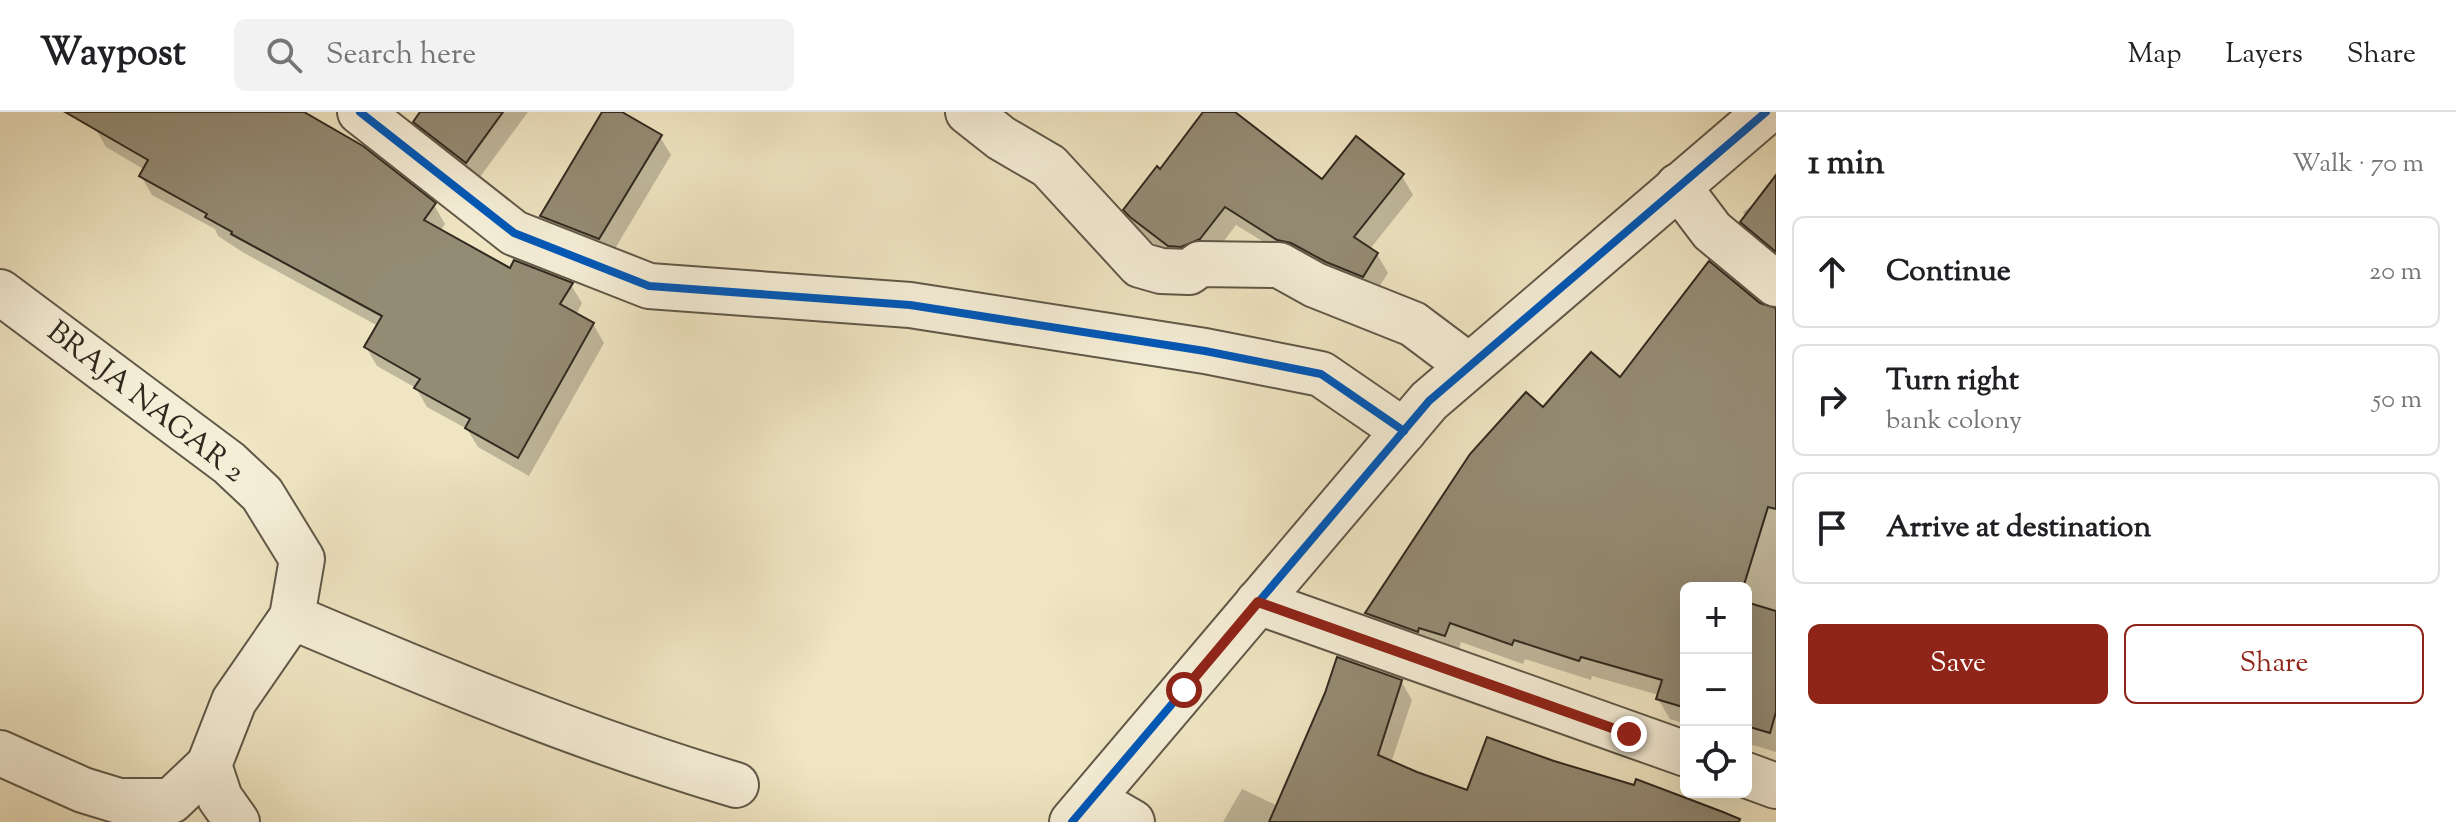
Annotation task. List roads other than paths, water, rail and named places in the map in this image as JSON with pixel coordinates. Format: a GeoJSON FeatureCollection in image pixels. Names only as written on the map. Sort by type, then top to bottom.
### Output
{"type":"FeatureCollection","features":[{"type":"Feature","properties":{"kind":"street"},"geometry":{"type":"LineString","coordinates":[[360,112],[514,233],[649,286],[910,305],[1205,351],[1321,374],[1404,431]]}},
{"type":"Feature","properties":{"kind":"street"},"geometry":{"type":"LineString","coordinates":[[968,112],[1001,138],[1049,166],[1140,265],[1161,271],[1189,272],[1200,264],[1279,265],[1315,285],[1413,324],[1469,366]]}},
{"type":"Feature","properties":{"kind":"street"},"geometry":{"type":"LineString","coordinates":[[1132,822],[1082,810],[1429,401],[1766,112]]}},
{"type":"Feature","properties":{"kind":"street"},"geometry":{"type":"LineString","coordinates":[[1678,186],[1712,231],[1776,284]]}},
{"type":"Feature","properties":{"kind":"street","name":"BRAJA NAGAR 2"},"geometry":{"type":"LineString","coordinates":[[0,292],[229,463],[262,494],[302,559],[292,617],[234,701],[209,765]]}},
{"type":"Feature","properties":{"kind":"street"},"geometry":{"type":"LineString","coordinates":[[1258,602],[1680,752]]}},
{"type":"Feature","properties":{"kind":"street"},"geometry":{"type":"LineString","coordinates":[[292,617],[460,688],[617,748],[736,785]]}},
{"type":"Feature","properties":{"kind":"street"},"geometry":{"type":"LineString","coordinates":[[0,753],[83,790],[119,801],[171,801],[209,765],[220,798],[237,822]]}},
{"type":"Feature","properties":{"kind":"street"},"geometry":{"type":"LineString","coordinates":[[1752,777],[1776,786]]}}]}
